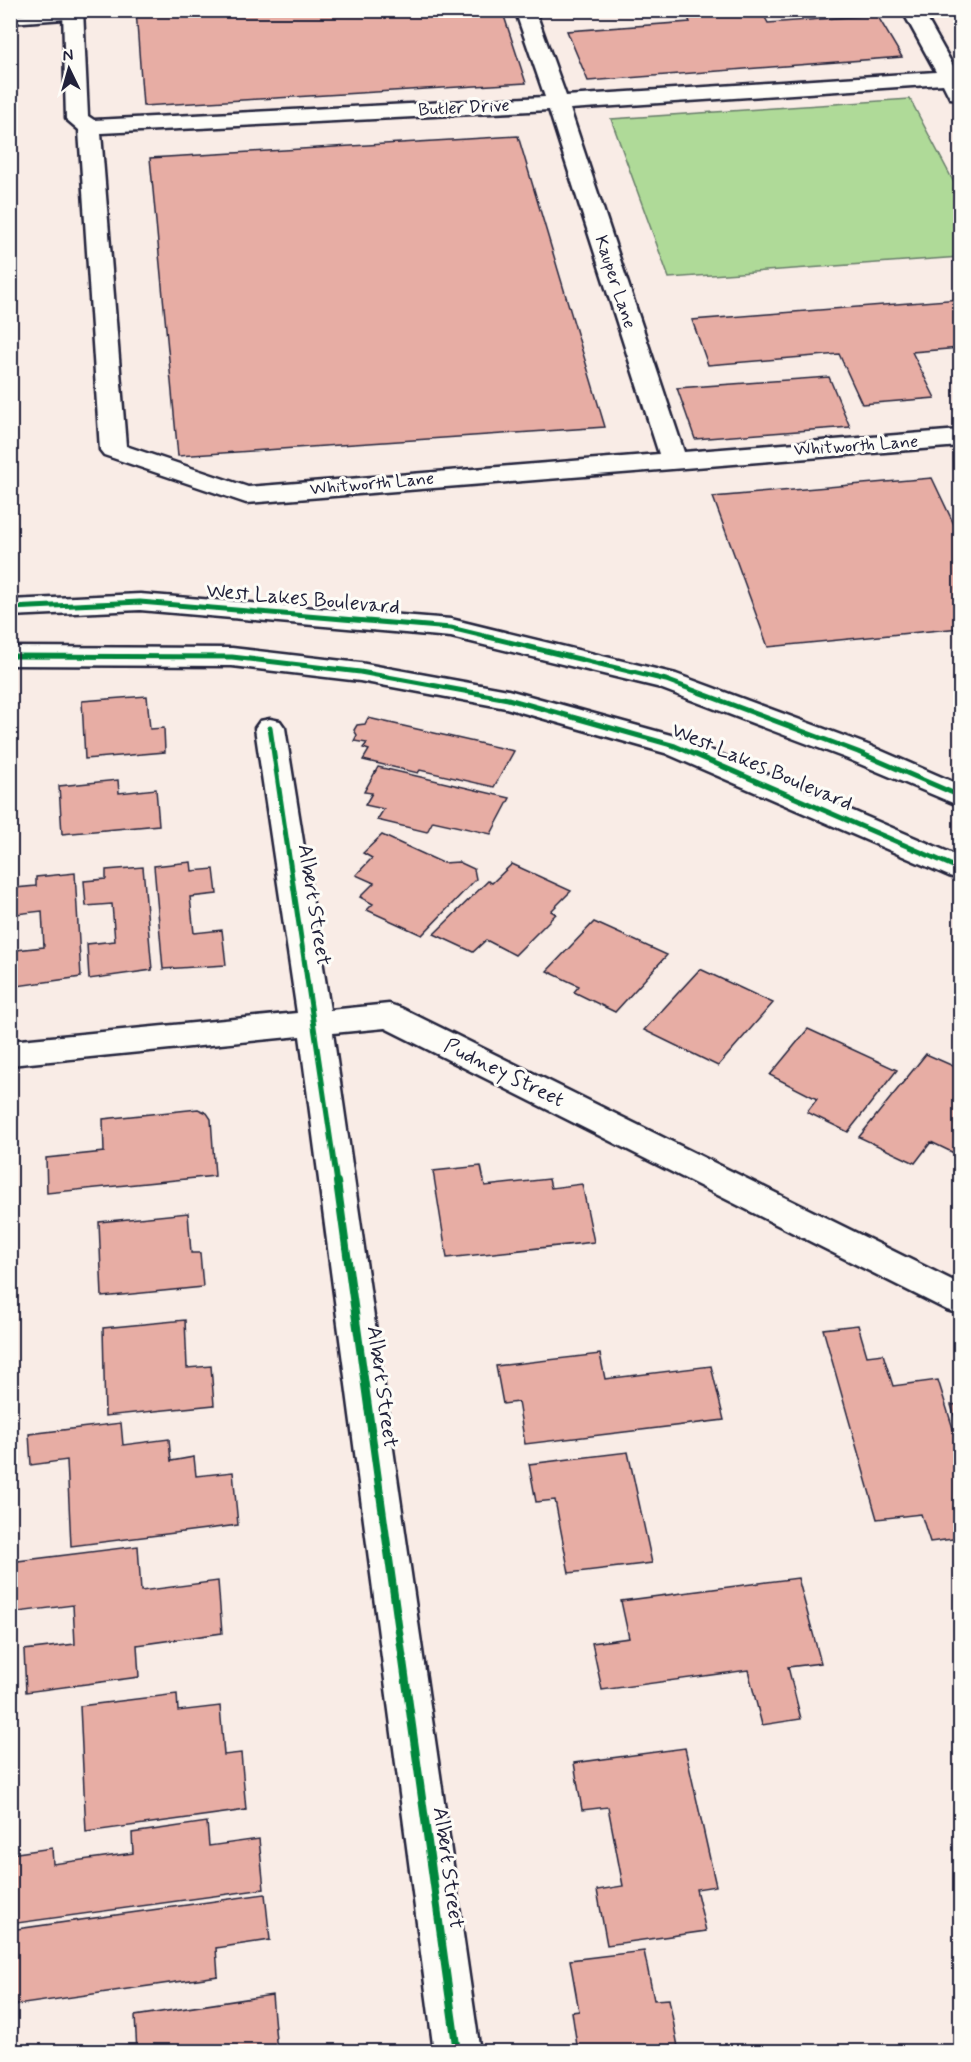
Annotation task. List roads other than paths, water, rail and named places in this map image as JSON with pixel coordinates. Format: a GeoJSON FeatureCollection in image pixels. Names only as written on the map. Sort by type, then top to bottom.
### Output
{"type":"FeatureCollection","features":[{"type":"Feature","properties":{"kind":"street","name":"Kauper Lane"},"geometry":{"type":"LineString","coordinates":[[525,10],[558,103],[673,459]]}},
{"type":"Feature","properties":{"kind":"street"},"geometry":{"type":"LineString","coordinates":[[912,10],[955,77],[960,98]]}},
{"type":"Feature","properties":{"kind":"street"},"geometry":{"type":"LineString","coordinates":[[73,13],[77,119],[90,127]]}},
{"type":"Feature","properties":{"kind":"street","name":"Butler Drive"},"geometry":{"type":"LineString","coordinates":[[90,127],[558,103],[955,77]]}},
{"type":"Feature","properties":{"kind":"street","name":"Whitworth Lane"},"geometry":{"type":"LineString","coordinates":[[90,127],[112,450],[246,495],[673,459],[960,438]]}},
{"type":"Feature","properties":{"kind":"street","name":"West Lakes Boulevard"},"geometry":{"type":"LineString","coordinates":[[10,608],[140,602],[451,628],[666,680],[858,752],[960,796]]}},
{"type":"Feature","properties":{"kind":"street","name":"West Lakes Boulevard"},"geometry":{"type":"LineString","coordinates":[[10,656],[232,657],[360,672],[508,699],[675,746],[960,869]]}},
{"type":"Feature","properties":{"kind":"street","name":"Albert Street"},"geometry":{"type":"LineString","coordinates":[[270,728],[315,1022],[457,2052]]}},
{"type":"Feature","properties":{"kind":"street","name":"Pudney Street"},"geometry":{"type":"LineString","coordinates":[[10,1053],[389,1016],[960,1300]]}},
{"type":"Feature","properties":{"kind":"lane"},"geometry":{"type":"LineString","coordinates":[[10,19],[73,13]]}}]}
